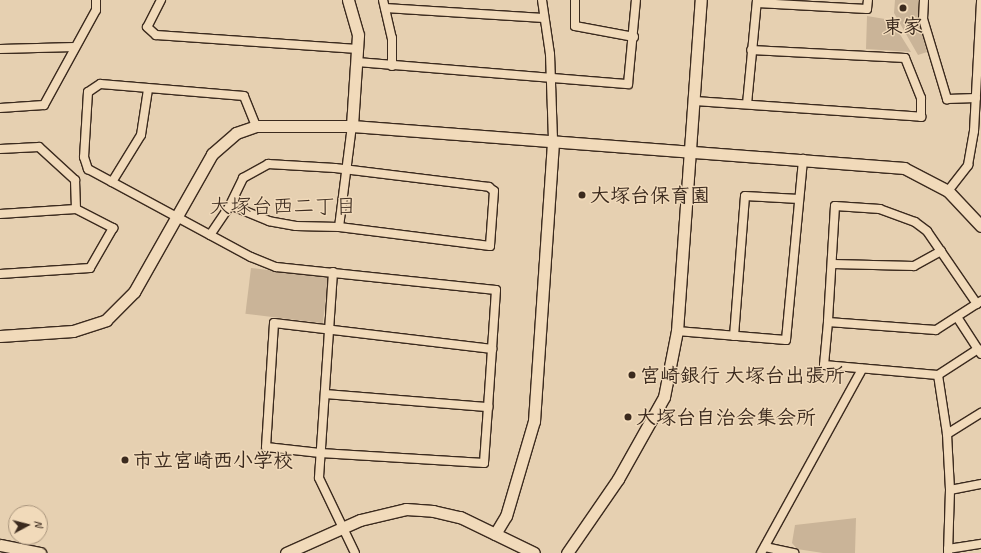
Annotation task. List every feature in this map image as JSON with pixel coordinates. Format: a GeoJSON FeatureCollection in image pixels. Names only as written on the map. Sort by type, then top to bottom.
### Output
{"type":"FeatureCollection","features":[{"type":"Feature","properties":{"kind":"street"},"geometry":{"type":"LineString","coordinates":[[0,108],[44,105],[96,10],[96,0]]}},
{"type":"Feature","properties":{"kind":"street"},"geometry":{"type":"LineString","coordinates":[[161,0],[147,27],[156,35],[358,49]]}},
{"type":"Feature","properties":{"kind":"street"},"geometry":{"type":"LineString","coordinates":[[338,227],[344,169],[352,126],[358,62],[356,25],[348,0]]}},
{"type":"Feature","properties":{"kind":"street"},"geometry":{"type":"LineString","coordinates":[[495,534],[506,516],[534,421],[553,142],[551,77],[542,0]]}},
{"type":"Feature","properties":{"kind":"street"},"geometry":{"type":"LineString","coordinates":[[575,0],[575,26],[634,37]]}},
{"type":"Feature","properties":{"kind":"street"},"geometry":{"type":"LineString","coordinates":[[358,62],[392,66],[628,84],[634,37],[636,0]]}},
{"type":"Feature","properties":{"kind":"street"},"geometry":{"type":"LineString","coordinates":[[567,553],[618,479],[664,397],[677,331],[689,152],[695,101],[701,0]]}},
{"type":"Feature","properties":{"kind":"street"},"geometry":{"type":"LineString","coordinates":[[747,104],[751,50],[757,1],[867,9],[868,0]]}},
{"type":"Feature","properties":{"kind":"street"},"geometry":{"type":"LineString","coordinates":[[924,0],[922,19],[947,99],[976,98]]}},
{"type":"Feature","properties":{"kind":"street"},"geometry":{"type":"LineString","coordinates":[[948,191],[968,165],[976,98],[981,0]]}},
{"type":"Feature","properties":{"kind":"street"},"geometry":{"type":"LineString","coordinates":[[392,66],[392,38],[384,4],[544,18]]}},
{"type":"Feature","properties":{"kind":"street"},"geometry":{"type":"LineString","coordinates":[[0,49],[75,47]]}},
{"type":"Feature","properties":{"kind":"street"},"geometry":{"type":"LineString","coordinates":[[695,101],[921,117],[921,98],[905,58],[751,50]]}},
{"type":"Feature","properties":{"kind":"street"},"geometry":{"type":"LineString","coordinates":[[256,126],[244,96],[100,84],[88,92],[84,157],[88,169],[175,217],[276,267],[496,290],[492,349],[488,407],[484,463],[320,453],[266,447],[274,323],[492,349]]}},
{"type":"Feature","properties":{"kind":"street"},"geometry":{"type":"LineString","coordinates":[[112,182],[141,135],[148,89]]}},
{"type":"Feature","properties":{"kind":"street"},"geometry":{"type":"LineString","coordinates":[[0,336],[73,331],[106,320],[134,292],[175,217],[212,154],[236,133],[256,126],[352,126],[689,152],[803,159],[904,168],[948,191],[981,226]]}},
{"type":"Feature","properties":{"kind":"street"},"geometry":{"type":"LineString","coordinates":[[0,149],[39,147],[75,180],[76,209]]}},
{"type":"Feature","properties":{"kind":"street"},"geometry":{"type":"LineString","coordinates":[[677,331],[786,340],[803,159]]}},
{"type":"Feature","properties":{"kind":"street"},"geometry":{"type":"LineString","coordinates":[[210,235],[230,205],[243,178],[268,164],[344,169],[489,187],[494,191],[490,246],[338,227],[296,226],[269,221],[230,205]]}},
{"type":"Feature","properties":{"kind":"street"},"geometry":{"type":"LineString","coordinates":[[734,336],[745,196],[799,199]]}},
{"type":"Feature","properties":{"kind":"street"},"geometry":{"type":"LineString","coordinates":[[828,322],[936,330],[979,302],[927,231],[915,222],[896,213],[864,206],[835,206],[833,264],[824,365],[938,375],[979,351],[957,317]]}},
{"type":"Feature","properties":{"kind":"street"},"geometry":{"type":"LineString","coordinates":[[0,214],[76,209],[113,228],[90,268],[0,274]]}},
{"type":"Feature","properties":{"kind":"street"},"geometry":{"type":"LineString","coordinates":[[833,264],[914,266],[941,251]]}},
{"type":"Feature","properties":{"kind":"street"},"geometry":{"type":"LineString","coordinates":[[333,272],[326,394],[319,478],[355,553]]}},
{"type":"Feature","properties":{"kind":"street"},"geometry":{"type":"LineString","coordinates":[[794,553],[763,550],[862,369]]}},
{"type":"Feature","properties":{"kind":"street"},"geometry":{"type":"LineString","coordinates":[[938,375],[947,434],[950,490],[948,551],[981,544]]}},
{"type":"Feature","properties":{"kind":"street"},"geometry":{"type":"LineString","coordinates":[[326,394],[488,407]]}},
{"type":"Feature","properties":{"kind":"street"},"geometry":{"type":"LineString","coordinates":[[947,434],[981,414]]}},
{"type":"Feature","properties":{"kind":"street"},"geometry":{"type":"LineString","coordinates":[[950,490],[981,484]]}},
{"type":"Feature","properties":{"kind":"street"},"geometry":{"type":"LineString","coordinates":[[286,553],[342,528],[385,512],[406,509],[433,511],[460,517],[534,553]]}},
{"type":"Feature","properties":{"kind":"street"},"geometry":{"type":"LineString","coordinates":[[0,545],[40,553]]}},
{"type":"Feature","properties":{"kind":"shaded area"},"geometry":{"type":"Polygon","coordinates":[[[895,0],[919,0],[918,19],[927,52],[918,55],[894,13],[895,0]]]}},
{"type":"Feature","properties":{"kind":"shaded area"},"geometry":{"type":"Polygon","coordinates":[[[867,16],[891,20],[911,52],[866,49],[867,16]]]}},
{"type":"Feature","properties":{"kind":"shaded area"},"geometry":{"type":"Polygon","coordinates":[[[251,268],[328,278],[323,323],[245,314],[251,268]]]}},
{"type":"Feature","properties":{"kind":"shaded area"},"geometry":{"type":"Polygon","coordinates":[[[856,518],[855,553],[823,553],[797,549],[792,543],[795,525],[856,518]]]}},
{"type":"Feature","properties":{"kind":"place","name":"東家"},"geometry":{"type":"Point","coordinates":[903,8]}},
{"type":"Feature","properties":{"kind":"place","name":"大塚台保育園"},"geometry":{"type":"Point","coordinates":[582,195]}},
{"type":"Feature","properties":{"kind":"place","name":"宮崎銀行 大塚台出張所"},"geometry":{"type":"Point","coordinates":[632,375]}},
{"type":"Feature","properties":{"kind":"place","name":"大塚台自治会集会所"},"geometry":{"type":"Point","coordinates":[628,417]}},
{"type":"Feature","properties":{"kind":"place","name":"市立宮崎西小学校"},"geometry":{"type":"Point","coordinates":[125,460]}},
{"type":"Feature","properties":{"kind":"district","name":"大塚台西二丁目"},"geometry":{"type":"Point","coordinates":[283,206]}}]}
